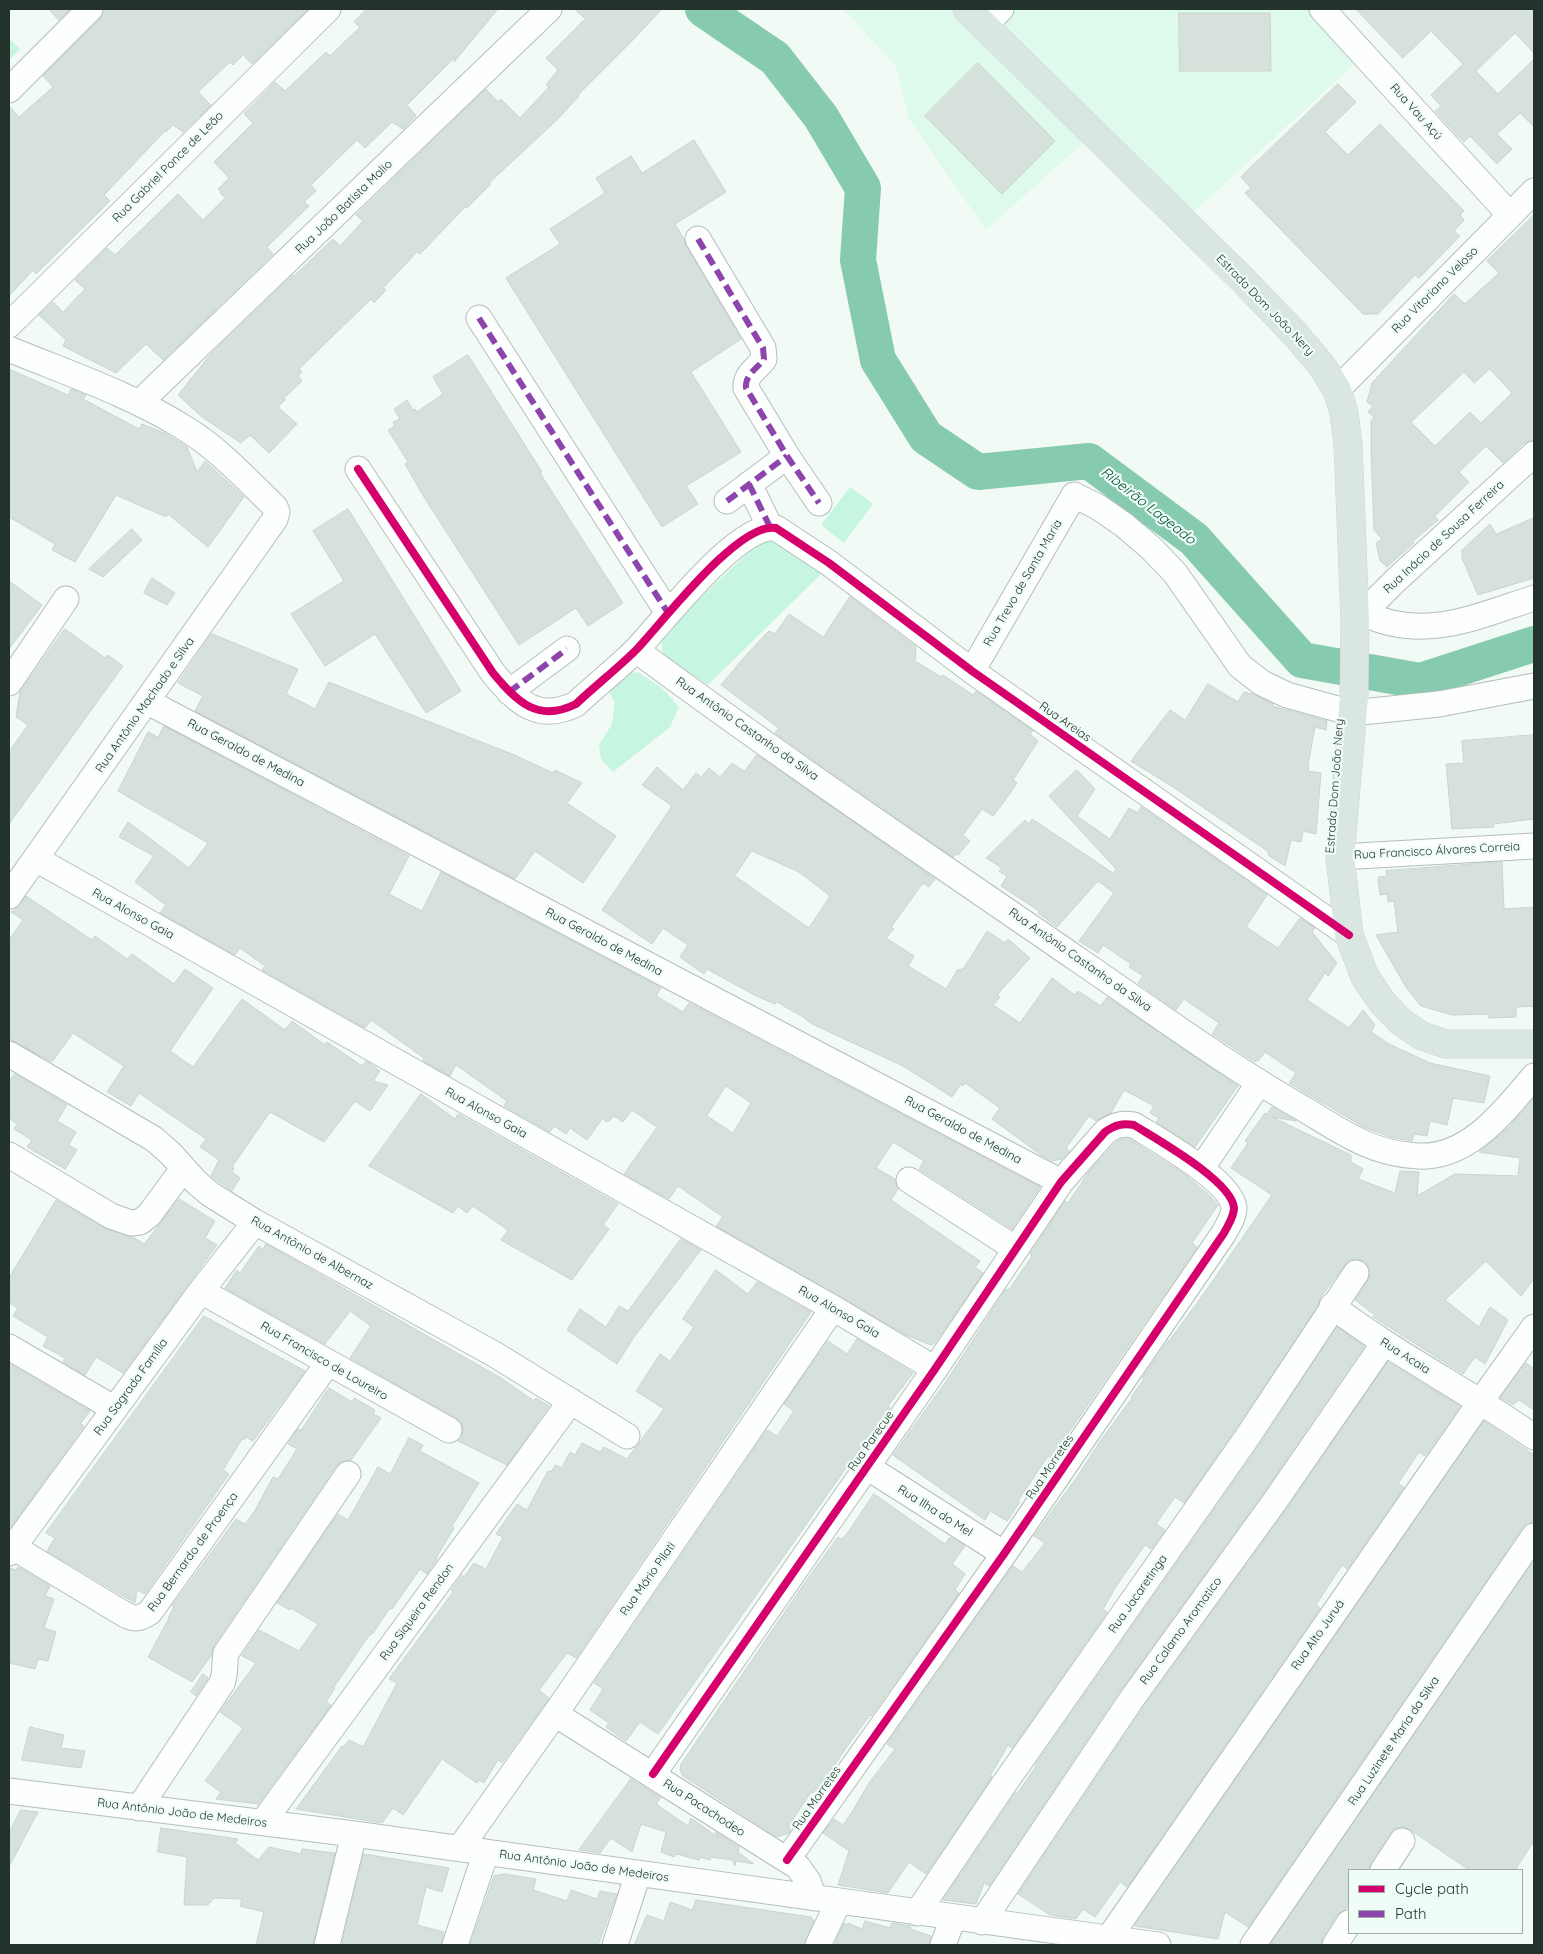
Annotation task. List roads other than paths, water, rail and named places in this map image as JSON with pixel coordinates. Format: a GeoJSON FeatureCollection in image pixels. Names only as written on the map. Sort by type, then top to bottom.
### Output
{"type":"FeatureCollection","features":[{"type":"Feature","properties":{"kind":"main road","name":"Estrada Dom João Nery"},"geometry":{"type":"LineString","coordinates":[[984,14],[1295,334],[1322,366],[1337,390],[1344,413],[1348,444],[1357,623],[1353,705],[1340,857],[1349,935],[1365,977],[1382,1002],[1401,1022],[1422,1036],[1446,1044],[1534,1044]]}},
{"type":"Feature","properties":{"kind":"street"},"geometry":{"type":"LineString","coordinates":[[9,90],[90,9]]}},
{"type":"Feature","properties":{"kind":"street","name":"Rua Gabriel Ponce de Leão"},"geometry":{"type":"LineString","coordinates":[[9,325],[328,9]]}},
{"type":"Feature","properties":{"kind":"street","name":"Rua João Batista Malio"},"geometry":{"type":"LineString","coordinates":[[139,404],[549,9]]}},
{"type":"Feature","properties":{"kind":"street","name":"Rua Vau Açú"},"geometry":{"type":"LineString","coordinates":[[1322,9],[1510,215]]}},
{"type":"Feature","properties":{"kind":"street","name":"Rua Vitoriano Veloso"},"geometry":{"type":"LineString","coordinates":[[1337,390],[1534,191]]}},
{"type":"Feature","properties":{"kind":"street"},"geometry":{"type":"LineString","coordinates":[[698,239],[763,348],[764,359],[750,374],[747,379],[746,388],[819,503]]}},
{"type":"Feature","properties":{"kind":"street"},"geometry":{"type":"LineString","coordinates":[[479,318],[668,613]]}},
{"type":"Feature","properties":{"kind":"street"},"geometry":{"type":"LineString","coordinates":[[9,349],[139,404]]}},
{"type":"Feature","properties":{"kind":"street","name":"Rua Antônio Machado e Silva"},"geometry":{"type":"LineString","coordinates":[[9,896],[148,702],[275,519],[277,512],[275,507],[207,444],[186,429],[139,404]]}},
{"type":"Feature","properties":{"kind":"street","name":"Rua Inácio de Sousa Ferreira"},"geometry":{"type":"LineString","coordinates":[[1357,623],[1396,580],[1534,454]]}},
{"type":"Feature","properties":{"kind":"street"},"geometry":{"type":"LineString","coordinates":[[727,501],[788,456]]}},
{"type":"Feature","properties":{"kind":"street"},"geometry":{"type":"LineString","coordinates":[[358,469],[493,673],[521,703],[537,710],[550,712],[566,709],[576,704],[636,650],[668,613],[731,547],[748,535],[760,529],[770,527],[749,484]]}},
{"type":"Feature","properties":{"kind":"street","name":"Rua Trevo de Santa Maria"},"geometry":{"type":"LineString","coordinates":[[972,671],[1074,495],[1098,507],[1124,525],[1151,548],[1175,573],[1240,666],[1262,682],[1287,695],[1353,705]]}},
{"type":"Feature","properties":{"kind":"street","name":"Rua Areias"},"geometry":{"type":"LineString","coordinates":[[770,527],[783,532],[829,563],[972,671],[1349,935]]}},
{"type":"Feature","properties":{"kind":"street"},"geometry":{"type":"LineString","coordinates":[[1357,623],[1381,622],[1424,627],[1459,622],[1534,598]]}},
{"type":"Feature","properties":{"kind":"street"},"geometry":{"type":"LineString","coordinates":[[9,683],[66,599]]}},
{"type":"Feature","properties":{"kind":"street"},"geometry":{"type":"LineString","coordinates":[[509,692],[566,649]]}},
{"type":"Feature","properties":{"kind":"street","name":"Rua Antônio Castanho da Silva"},"geometry":{"type":"LineString","coordinates":[[636,650],[782,755],[1258,1083],[1366,1146],[1392,1154],[1422,1157],[1445,1153],[1473,1139],[1504,1112],[1534,1076]]}},
{"type":"Feature","properties":{"kind":"street"},"geometry":{"type":"LineString","coordinates":[[1353,705],[1439,704],[1534,686]]}},
{"type":"Feature","properties":{"kind":"street","name":"Rua Geraldo de Medina"},"geometry":{"type":"LineString","coordinates":[[148,702],[1061,1182]]}},
{"type":"Feature","properties":{"kind":"street","name":"Rua Francisco Álvares Correia"},"geometry":{"type":"LineString","coordinates":[[1340,857],[1534,846]]}},
{"type":"Feature","properties":{"kind":"street","name":"Rua Alonso Gaia"},"geometry":{"type":"LineString","coordinates":[[36,859],[833,1308],[935,1369]]}},
{"type":"Feature","properties":{"kind":"street","name":"Rua Antônio de Albernaz"},"geometry":{"type":"LineString","coordinates":[[9,1054],[154,1138],[210,1194],[254,1222],[494,1354],[628,1436]]}},
{"type":"Feature","properties":{"kind":"street"},"geometry":{"type":"LineString","coordinates":[[1201,1169],[1258,1083]]}},
{"type":"Feature","properties":{"kind":"street","name":"Rua Morretes"},"geometry":{"type":"LineString","coordinates":[[787,1860],[1004,1554],[1232,1219],[1234,1208],[1231,1198],[1223,1187],[1201,1169],[1134,1125],[1123,1123],[1113,1126]]}},
{"type":"Feature","properties":{"kind":"street","name":"Rua Parecue"},"geometry":{"type":"LineString","coordinates":[[653,1774],[935,1369],[1061,1182],[1105,1132],[1113,1126]]}},
{"type":"Feature","properties":{"kind":"street"},"geometry":{"type":"LineString","coordinates":[[9,1155],[112,1216],[131,1223],[140,1222],[149,1215],[183,1169]]}},
{"type":"Feature","properties":{"kind":"street"},"geometry":{"type":"LineString","coordinates":[[909,1180],[1016,1249]]}},
{"type":"Feature","properties":{"kind":"street","name":"Rua Sagrada Família"},"geometry":{"type":"LineString","coordinates":[[11,1550],[201,1291],[254,1222]]}},
{"type":"Feature","properties":{"kind":"street","name":"Rua Jacaretinga"},"geometry":{"type":"LineString","coordinates":[[917,1913],[996,1795],[1246,1439],[1332,1306],[1356,1273]]}},
{"type":"Feature","properties":{"kind":"street","name":"Rua Francisco de Loureiro"},"geometry":{"type":"LineString","coordinates":[[201,1291],[449,1430]]}},
{"type":"Feature","properties":{"kind":"street","name":"Rua Acaia"},"geometry":{"type":"LineString","coordinates":[[1332,1306],[1384,1343],[1444,1381],[1481,1401],[1534,1437]]}},
{"type":"Feature","properties":{"kind":"street","name":"Rua Mário Pilati"},"geometry":{"type":"LineString","coordinates":[[460,1848],[555,1714],[833,1308]]}},
{"type":"Feature","properties":{"kind":"street","name":"Rua Alto Juruá"},"geometry":{"type":"LineString","coordinates":[[1105,1942],[1534,1327]]}},
{"type":"Feature","properties":{"kind":"street","name":"Rua Calamo Aromatico"},"geometry":{"type":"LineString","coordinates":[[982,1922],[1131,1700],[1275,1501],[1384,1343]]}},
{"type":"Feature","properties":{"kind":"street"},"geometry":{"type":"LineString","coordinates":[[9,1347],[115,1408]]}},
{"type":"Feature","properties":{"kind":"street","name":"Rua Bernardo de Proença"},"geometry":{"type":"LineString","coordinates":[[11,1550],[131,1618],[138,1619],[143,1617],[155,1605],[328,1363]]}},
{"type":"Feature","properties":{"kind":"street","name":"Rua Siqueira Rendon"},"geometry":{"type":"LineString","coordinates":[[263,1822],[571,1401]]}},
{"type":"Feature","properties":{"kind":"street","name":"Rua Ilha do Mel"},"geometry":{"type":"LineString","coordinates":[[867,1467],[1004,1554]]}},
{"type":"Feature","properties":{"kind":"street"},"geometry":{"type":"LineString","coordinates":[[139,1808],[222,1684],[226,1674],[224,1664],[226,1653],[348,1474]]}},
{"type":"Feature","properties":{"kind":"street","name":"Rua Luzinete Maria da Silva"},"geometry":{"type":"LineString","coordinates":[[1254,1945],[1534,1536]]}},
{"type":"Feature","properties":{"kind":"street","name":"Rua Pacachodeo"},"geometry":{"type":"LineString","coordinates":[[555,1714],[787,1860],[804,1873],[814,1898]]}},
{"type":"Feature","properties":{"kind":"street","name":"Rua Antônio João de Medeiros"},"geometry":{"type":"LineString","coordinates":[[9,1791],[460,1848],[839,1901],[1105,1942],[1158,1945]]}},
{"type":"Feature","properties":{"kind":"street"},"geometry":{"type":"LineString","coordinates":[[327,1945],[354,1834]]}},
{"type":"Feature","properties":{"kind":"street"},"geometry":{"type":"LineString","coordinates":[[1384,1869],[1402,1841]]}},
{"type":"Feature","properties":{"kind":"street"},"geometry":{"type":"LineString","coordinates":[[455,1945],[486,1852]]}},
{"type":"Feature","properties":{"kind":"street"},"geometry":{"type":"LineString","coordinates":[[615,1945],[638,1874]]}},
{"type":"Feature","properties":{"kind":"street"},"geometry":{"type":"LineString","coordinates":[[818,1945],[839,1901]]}},
{"type":"Feature","properties":{"kind":"street"},"geometry":{"type":"LineString","coordinates":[[943,1945],[953,1918]]}},
{"type":"Feature","properties":{"kind":"street"},"geometry":{"type":"LineString","coordinates":[[1335,1945],[1348,1925]]}},
{"type":"Feature","properties":{"kind":"waterway","name":"Ribeirão Lageado"},"geometry":{"type":"LineString","coordinates":[[703,9],[775,58],[821,117],[863,188],[858,260],[878,360],[926,437],[978,472],[1089,461],[1194,539],[1302,660],[1420,681],[1534,644]]}}]}
